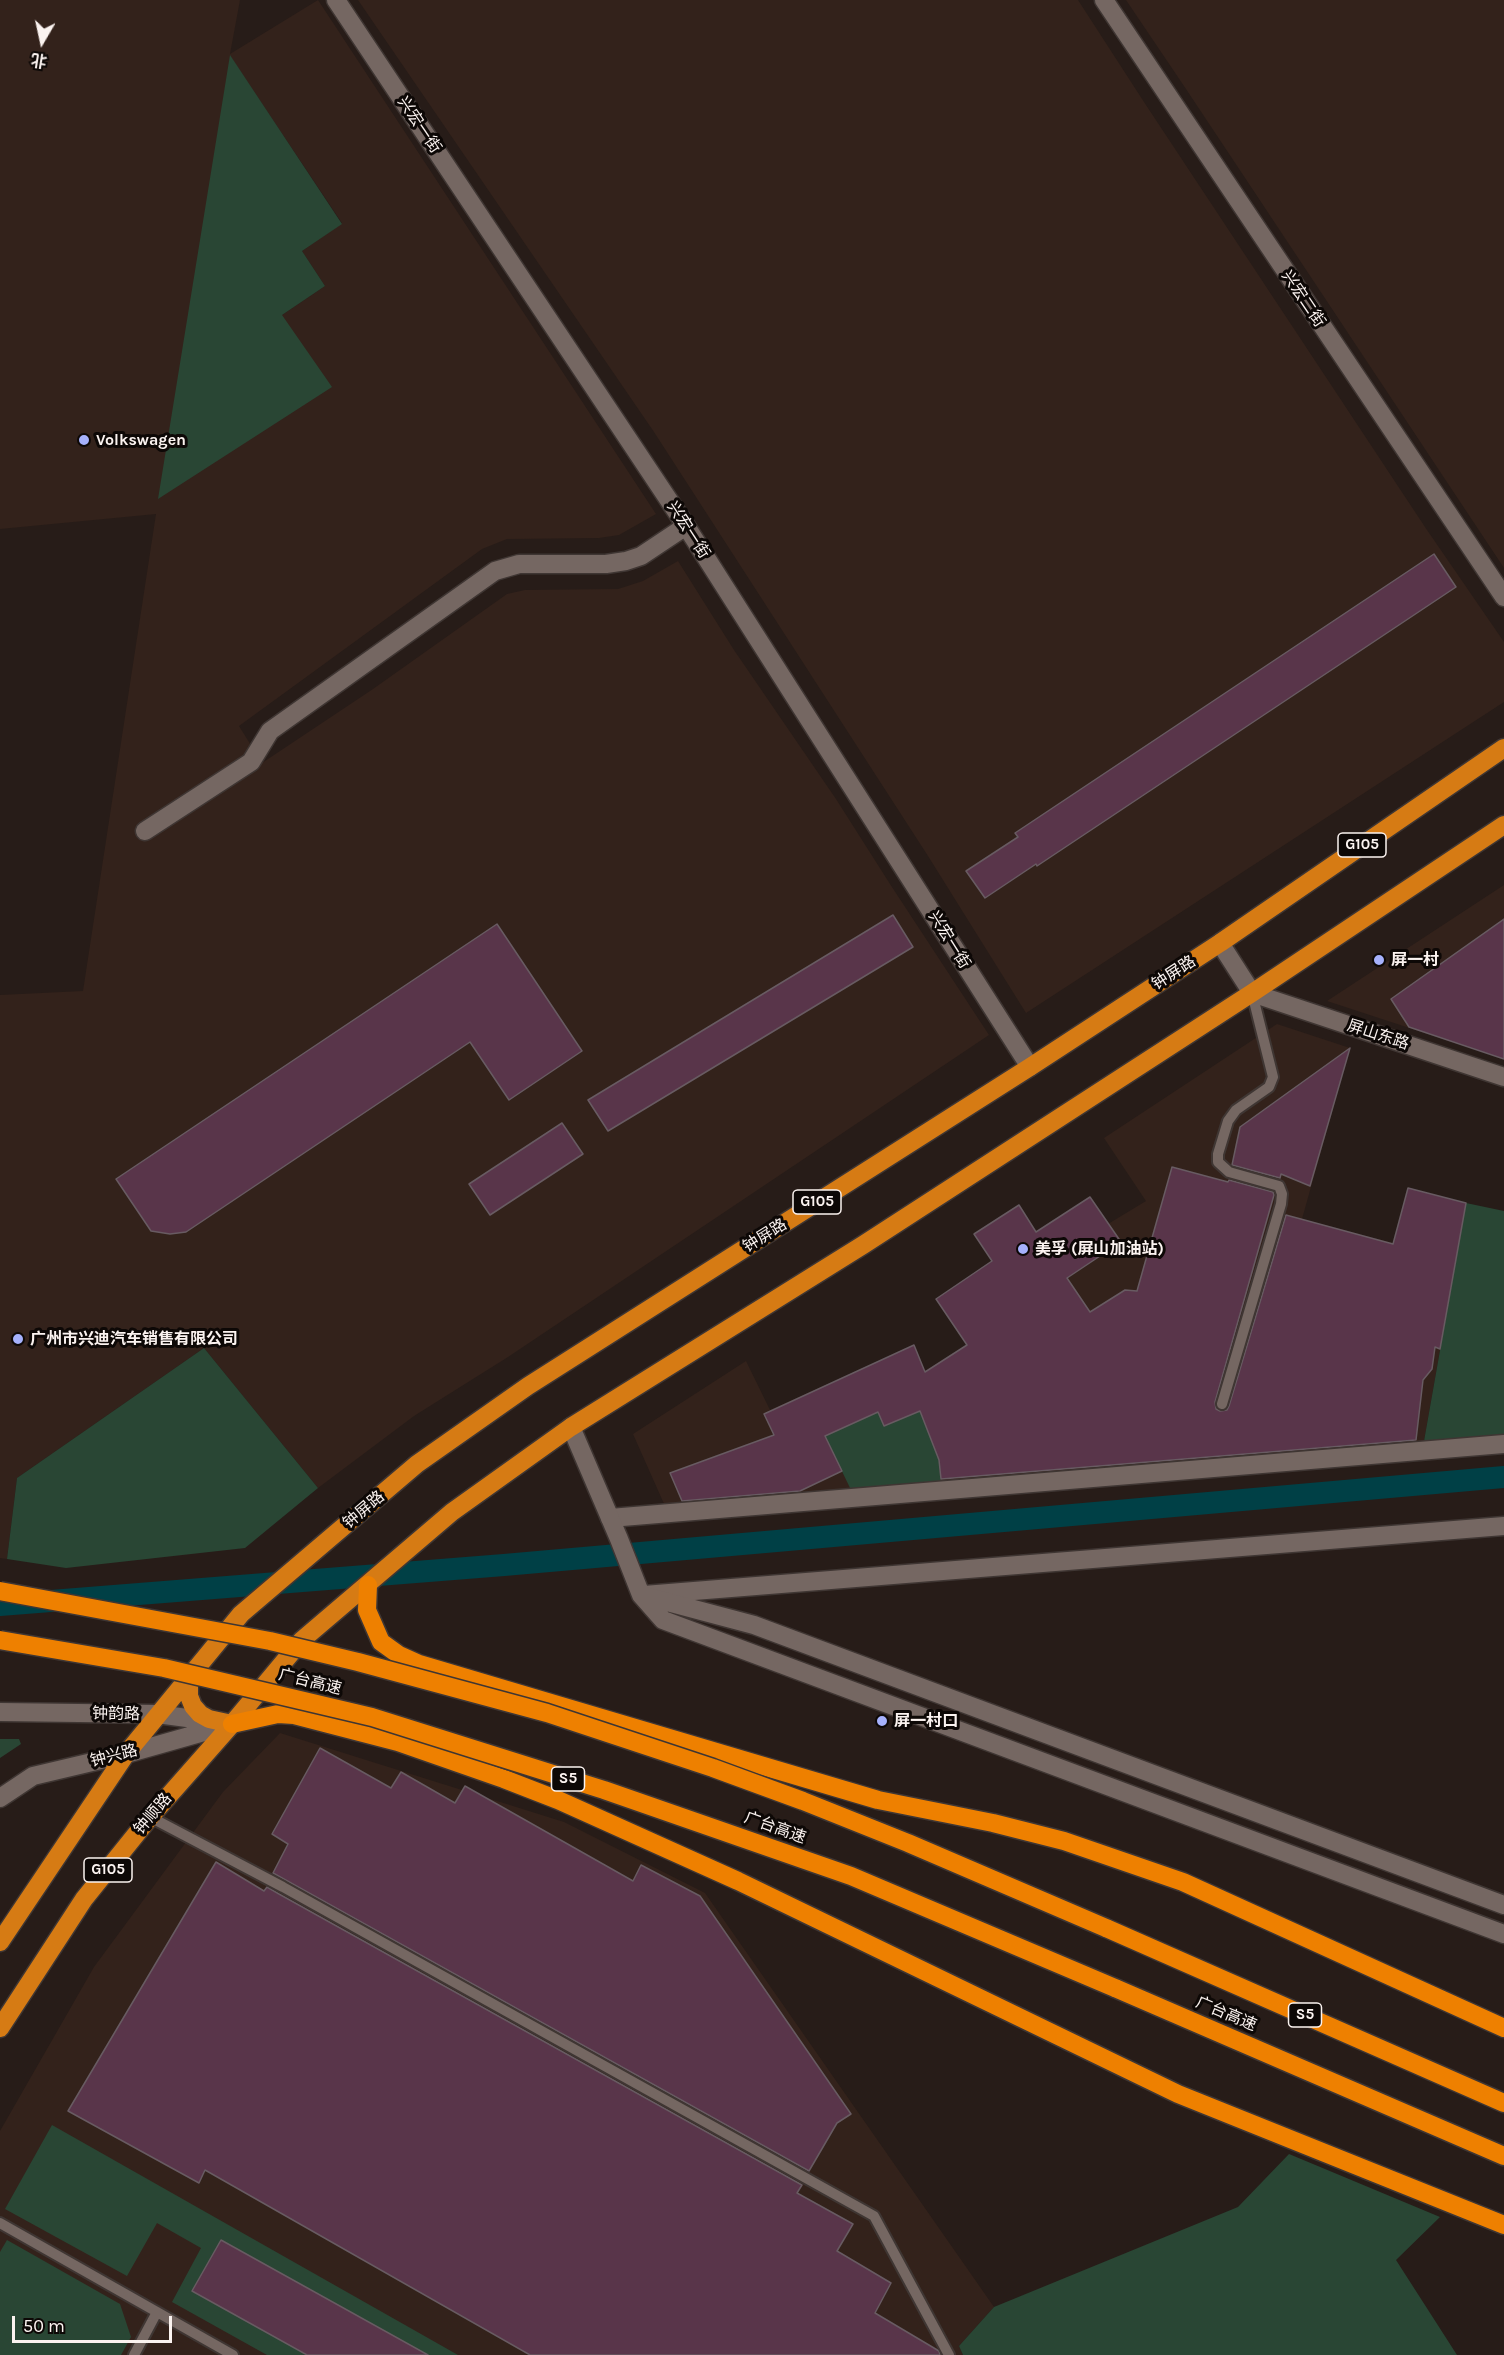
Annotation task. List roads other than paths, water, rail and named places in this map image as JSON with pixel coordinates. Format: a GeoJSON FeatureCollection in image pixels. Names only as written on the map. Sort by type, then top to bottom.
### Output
{"type":"FeatureCollection","features":[{"type":"Feature","properties":{"kind":"highway","name":"钟屏路"},"geometry":{"type":"LineString","coordinates":[[157,1714],[241,1614],[417,1464],[528,1386],[1030,1067],[1220,943],[1504,748]]}},
{"type":"Feature","properties":{"kind":"highway","name":"G105"},"geometry":{"type":"LineString","coordinates":[[232,1724],[302,1640],[452,1512],[571,1427],[863,1245],[1252,993],[1504,825]]}},
{"type":"Feature","properties":{"kind":"highway"},"geometry":{"type":"LineString","coordinates":[[368,1585],[367,1610],[381,1642],[399,1655],[418,1664],[878,1800],[993,1822],[1064,1841],[1183,1882],[1504,2028]]}},
{"type":"Feature","properties":{"kind":"highway","name":"广台高速"},"geometry":{"type":"LineString","coordinates":[[0,1591],[188,1624],[358,1662],[548,1713],[713,1768],[908,1843],[1504,2103]]}},
{"type":"Feature","properties":{"kind":"highway","name":"广台高速"},"geometry":{"type":"LineString","coordinates":[[0,1640],[164,1668],[372,1717],[729,1832],[851,1876],[1504,2156]]}},
{"type":"Feature","properties":{"kind":"highway"},"geometry":{"type":"LineString","coordinates":[[189,1677],[189,1696],[193,1707],[209,1719],[232,1724],[278,1714],[294,1715],[398,1742],[558,1800],[738,1881],[1178,2094],[1504,2225]]}},
{"type":"Feature","properties":{"kind":"highway","name":"G105"},"geometry":{"type":"LineString","coordinates":[[0,1942],[126,1754],[157,1714]]}},
{"type":"Feature","properties":{"kind":"highway","name":"钟顺路"},"geometry":{"type":"LineString","coordinates":[[0,2028],[84,1899],[150,1817],[232,1724]]}},
{"type":"Feature","properties":{"kind":"street","name":"兴宏一街"},"geometry":{"type":"LineString","coordinates":[[336,0],[686,526],[1030,1067]]}},
{"type":"Feature","properties":{"kind":"street","name":"兴宏二街"},"geometry":{"type":"LineString","coordinates":[[1104,0],[1504,597]]}},
{"type":"Feature","properties":{"kind":"street"},"geometry":{"type":"LineString","coordinates":[[145,831],[251,762],[270,731],[495,571],[519,564],[606,564],[626,561],[640,556],[686,526]]}},
{"type":"Feature","properties":{"kind":"street"},"geometry":{"type":"LineString","coordinates":[[1220,943],[1252,993]]}},
{"type":"Feature","properties":{"kind":"street","name":"屏山东路"},"geometry":{"type":"LineString","coordinates":[[1252,993],[1504,1077]]}},
{"type":"Feature","properties":{"kind":"street"},"geometry":{"type":"LineString","coordinates":[[571,1427],[641,1595],[663,1620],[1504,1934]]}},
{"type":"Feature","properties":{"kind":"street"},"geometry":{"type":"LineString","coordinates":[[610,1518],[1504,1444]]}},
{"type":"Feature","properties":{"kind":"street"},"geometry":{"type":"LineString","coordinates":[[641,1595],[1504,1527]]}},
{"type":"Feature","properties":{"kind":"street"},"geometry":{"type":"LineString","coordinates":[[641,1595],[754,1625],[1504,1905]]}},
{"type":"Feature","properties":{"kind":"street","name":"钟韵路"},"geometry":{"type":"LineString","coordinates":[[0,1712],[157,1714],[232,1724]]}},
{"type":"Feature","properties":{"kind":"street","name":"钟兴路"},"geometry":{"type":"LineString","coordinates":[[0,1798],[33,1776],[126,1754],[232,1724]]}},
{"type":"Feature","properties":{"kind":"lane"},"geometry":{"type":"LineString","coordinates":[[1222,1404],[1282,1194],[1279,1186],[1229,1172],[1218,1162],[1218,1154],[1228,1121],[1236,1110],[1269,1087],[1273,1077],[1252,993]]}},
{"type":"Feature","properties":{"kind":"lane"},"geometry":{"type":"LineString","coordinates":[[150,1817],[283,1887],[874,2216],[949,2355]]}},
{"type":"Feature","properties":{"kind":"lane"},"geometry":{"type":"LineString","coordinates":[[0,2223],[233,2355]]}},
{"type":"Feature","properties":{"kind":"lane"},"geometry":{"type":"LineString","coordinates":[[134,2355],[157,2312]]}},
{"type":"Feature","properties":{"kind":"waterway"},"geometry":{"type":"LineString","coordinates":[[0,1605],[504,1565],[1504,1477]]}},
{"type":"Feature","properties":{"kind":"place","name":"Volkswagen"},"geometry":{"type":"Point","coordinates":[84,440]}},
{"type":"Feature","properties":{"kind":"place","name":"屏一村"},"geometry":{"type":"Point","coordinates":[1379,960]}},
{"type":"Feature","properties":{"kind":"place","name":"美孚 (屏山加油站)"},"geometry":{"type":"Point","coordinates":[1023,1249]}},
{"type":"Feature","properties":{"kind":"place","name":"广州市兴迪汽车销售有限公司"},"geometry":{"type":"Point","coordinates":[18,1339]}},
{"type":"Feature","properties":{"kind":"place","name":"屏一村口"},"geometry":{"type":"Point","coordinates":[882,1721]}}]}
